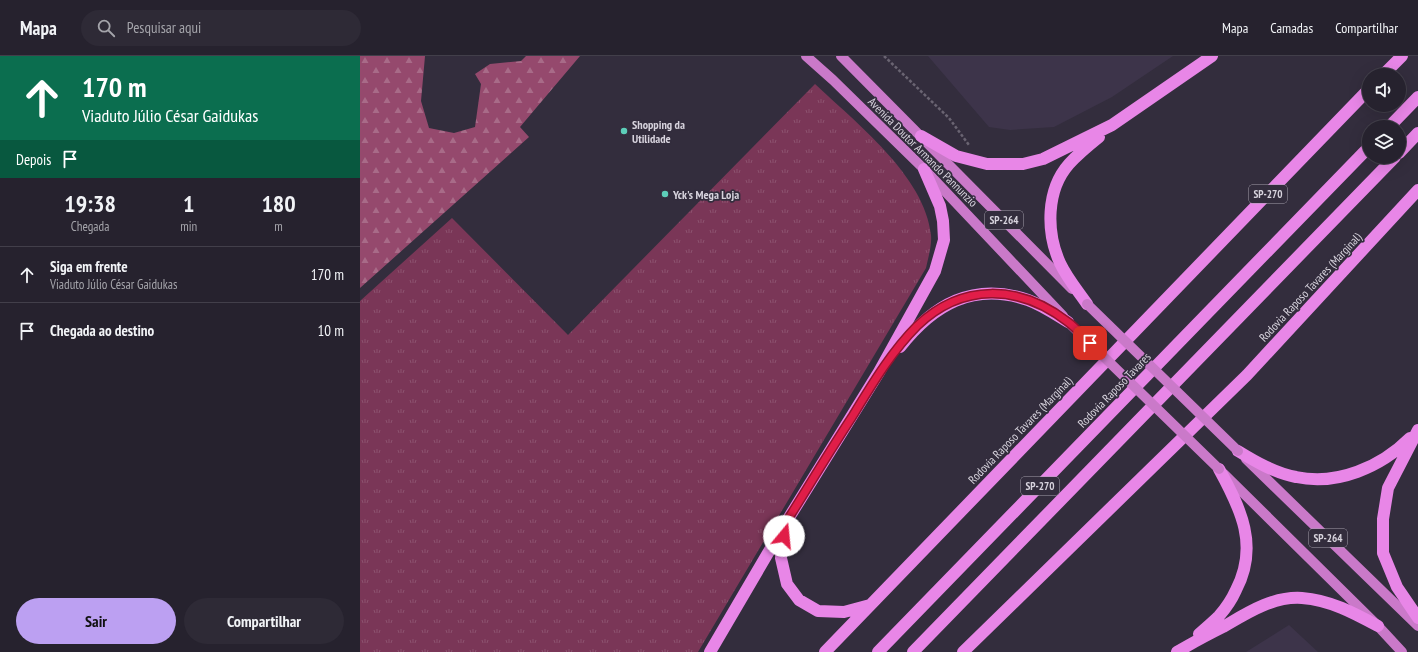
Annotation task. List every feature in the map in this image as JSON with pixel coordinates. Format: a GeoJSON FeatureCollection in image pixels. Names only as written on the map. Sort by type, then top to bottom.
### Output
{"type":"FeatureCollection","features":[{"type":"Feature","properties":{"kind":"highway"},"geometry":{"type":"LineString","coordinates":[[1087,304],[1060,264],[1055,250],[1050,215],[1052,201],[1061,176],[1069,164],[1112,125],[1212,56]]}},
{"type":"Feature","properties":{"kind":"highway"},"geometry":{"type":"LineString","coordinates":[[1385,68],[1395,56]]}},
{"type":"Feature","properties":{"kind":"highway"},"geometry":{"type":"LineString","coordinates":[[1390,68],[1402,56]]}},
{"type":"Feature","properties":{"kind":"highway","name":"Rodovia Raposo Tavares (Marginal)"},"geometry":{"type":"LineString","coordinates":[[825,652],[1362,95]]}},
{"type":"Feature","properties":{"kind":"highway"},"geometry":{"type":"LineString","coordinates":[[1396,120],[1418,97]]}},
{"type":"Feature","properties":{"kind":"highway"},"geometry":{"type":"LineString","coordinates":[[921,136],[956,156],[970,160],[987,164],[1023,164],[1043,159],[1112,125]]}},
{"type":"Feature","properties":{"kind":"highway"},"geometry":{"type":"LineString","coordinates":[[1406,145],[1418,133]]}},
{"type":"Feature","properties":{"kind":"highway","name":"Rodovia Raposo Tavares"},"geometry":{"type":"LineString","coordinates":[[878,652],[1362,154]]}},
{"type":"Feature","properties":{"kind":"highway","name":"SP-270"},"geometry":{"type":"LineString","coordinates":[[913,652],[1388,164]]}},
{"type":"Feature","properties":{"kind":"highway"},"geometry":{"type":"LineString","coordinates":[[710,652],[785,524],[879,372],[935,271],[944,240],[943,221],[940,206],[924,169]]}},
{"type":"Feature","properties":{"kind":"highway","name":"Rodovia Raposo Tavares (Marginal)"},"geometry":{"type":"LineString","coordinates":[[963,652],[1247,375],[1418,190]]}},
{"type":"Feature","properties":{"kind":"highway"},"geometry":{"type":"LineString","coordinates":[[879,372],[917,326],[946,304],[974,294],[1009,294],[1046,308],[1068,322]]}},
{"type":"Feature","properties":{"kind":"highway"},"geometry":{"type":"LineString","coordinates":[[1238,451],[1263,466],[1290,476],[1313,480],[1331,479],[1348,475],[1384,459],[1402,446],[1417,431]]}},
{"type":"Feature","properties":{"kind":"highway"},"geometry":{"type":"LineString","coordinates":[[1417,431],[1388,488],[1384,519],[1384,553],[1397,587],[1418,618]]}},
{"type":"Feature","properties":{"kind":"highway"},"geometry":{"type":"LineString","coordinates":[[1180,650],[1220,615],[1232,599],[1241,582],[1247,558],[1246,535],[1240,512],[1219,469]]}},
{"type":"Feature","properties":{"kind":"highway"},"geometry":{"type":"LineString","coordinates":[[785,524],[781,558],[787,584],[799,600],[818,611],[844,612],[870,605]]}},
{"type":"Feature","properties":{"kind":"highway"},"geometry":{"type":"LineString","coordinates":[[1180,650],[1250,611],[1286,598],[1301,598],[1330,604],[1343,608],[1378,626]]}},
{"type":"Feature","properties":{"kind":"highway"},"geometry":{"type":"LineString","coordinates":[[969,652],[985,630]]}},
{"type":"Feature","properties":{"kind":"main road","name":"Avenida Doutor Armando Pannunzio"},"geometry":{"type":"LineString","coordinates":[[806,56],[833,80],[924,169],[1068,322]]}},
{"type":"Feature","properties":{"kind":"main road","name":"Avenida Doutor Armando Pannunzio"},"geometry":{"type":"LineString","coordinates":[[841,56],[1087,304]]}},
{"type":"Feature","properties":{"kind":"main road","name":"SP-264"},"geometry":{"type":"LineString","coordinates":[[1087,304],[1418,626]]}},
{"type":"Feature","properties":{"kind":"main road","name":"SP-264"},"geometry":{"type":"LineString","coordinates":[[1068,322],[1378,626],[1402,652]]}},
{"type":"Feature","properties":{"kind":"path"},"geometry":{"type":"LineString","coordinates":[[884,56],[949,118],[968,144],[970,160]]}},
{"type":"Feature","properties":{"kind":"shaded area"},"geometry":{"type":"Polygon","coordinates":[[[928,56],[1173,56],[1112,97],[1054,127],[1010,130],[989,127],[928,56]]]}},
{"type":"Feature","properties":{"kind":"shaded area"},"geometry":{"type":"Polygon","coordinates":[[[1289,625],[1318,652],[1246,652],[1289,625]]]}},
{"type":"Feature","properties":{"kind":"green space"},"geometry":{"type":"Polygon","coordinates":[[[360,56],[425,56],[421,101],[429,128],[454,133],[475,127],[481,84],[475,74],[490,64],[521,61],[526,56],[580,56],[520,127],[529,137],[360,288],[360,56]]]}},
{"type":"Feature","properties":{"kind":"green space"},"geometry":{"type":"Polygon","coordinates":[[[815,84],[868,133],[902,171],[916,192],[926,213],[931,235],[930,252],[926,268],[698,652],[360,652],[360,301],[452,218],[568,335],[815,84]]]}},
{"type":"Feature","properties":{"kind":"place","name":"Shopping da Utilidade"},"geometry":{"type":"Point","coordinates":[624,131]}},
{"type":"Feature","properties":{"kind":"place","name":"Yck's Mega Loja"},"geometry":{"type":"Point","coordinates":[665,194]}},
{"type":"Feature","properties":{"kind":"route"},"geometry":{"type":"LineString","coordinates":[[784,536],[785,524],[879,372],[917,326],[946,304],[974,294],[1009,294],[1046,308],[1068,322],[1090,343]]}}]}
